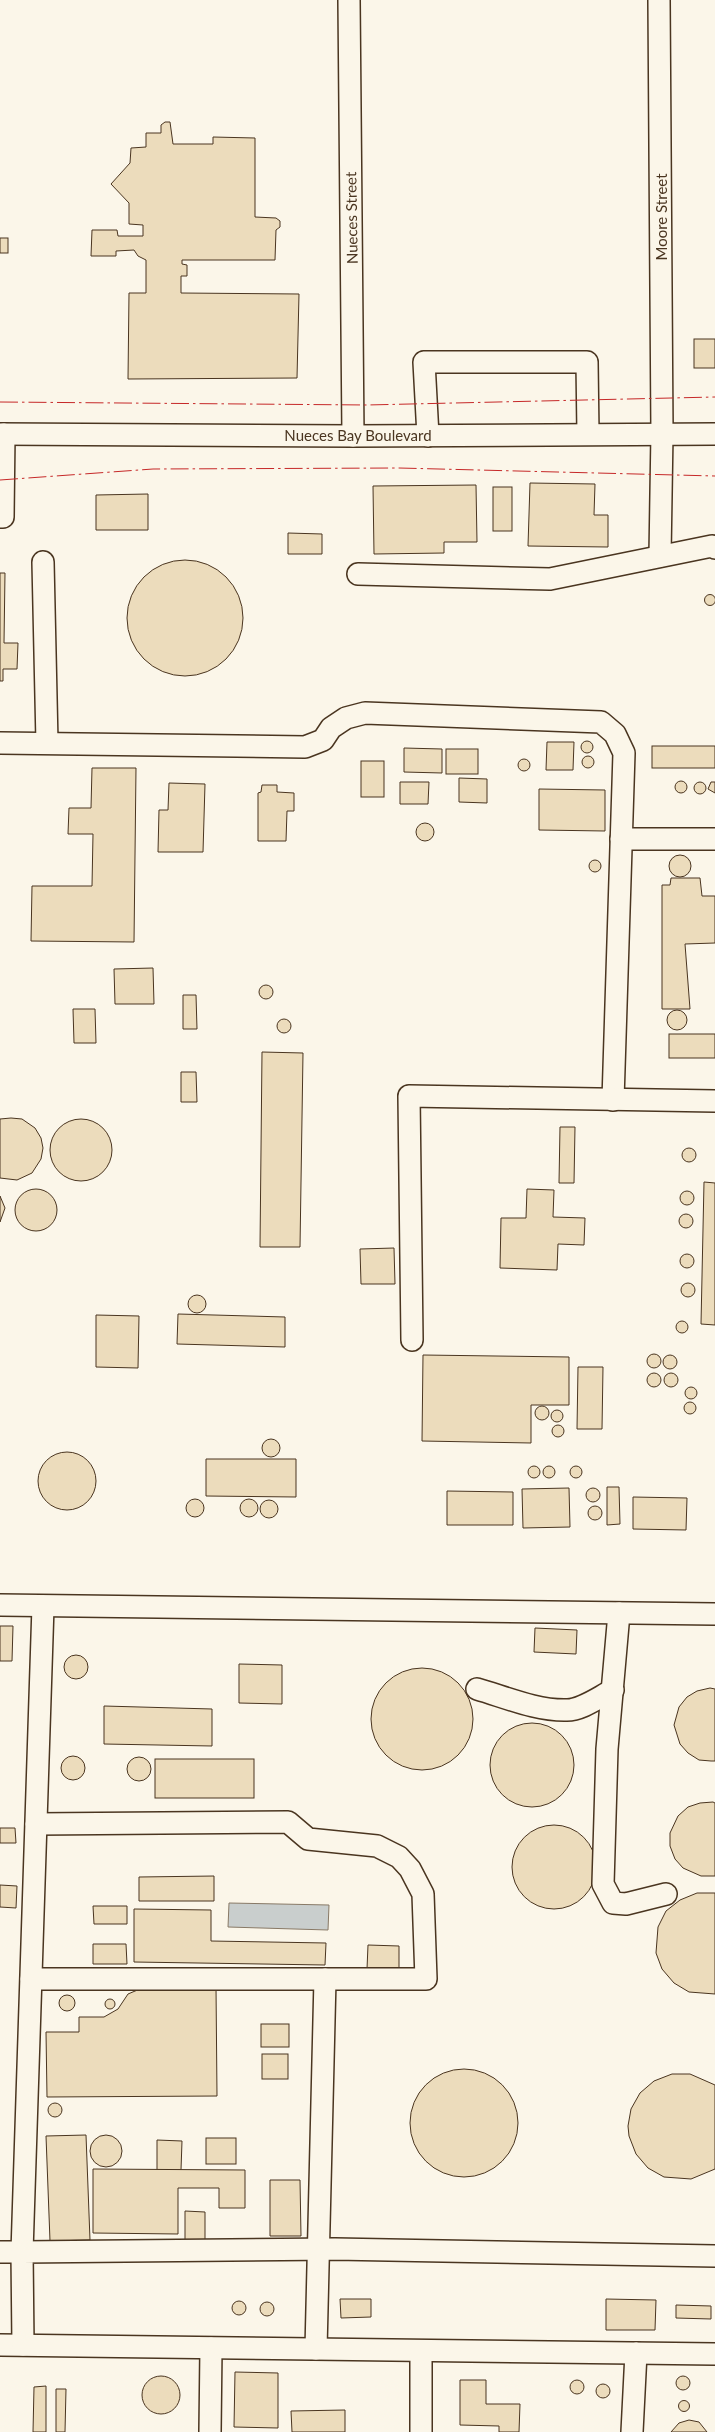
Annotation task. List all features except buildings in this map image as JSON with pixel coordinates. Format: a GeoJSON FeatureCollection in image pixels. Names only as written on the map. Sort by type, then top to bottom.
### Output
{"type":"FeatureCollection","features":[{"type":"Feature","properties":{"kind":"street","name":"Nueces Street"},"geometry":{"type":"LineString","coordinates":[[349,0],[354,436]]}},
{"type":"Feature","properties":{"kind":"street","name":"Moore Street"},"geometry":{"type":"LineString","coordinates":[[659,0],[662,433],[660,556]]}},
{"type":"Feature","properties":{"kind":"street"},"geometry":{"type":"LineString","coordinates":[[428,436],[424,362],[587,362],[588,434]]}},
{"type":"Feature","properties":{"kind":"street","name":"Nueces Bay Boulevard"},"geometry":{"type":"LineString","coordinates":[[2,434],[354,436],[715,434]]}},
{"type":"Feature","properties":{"kind":"street"},"geometry":{"type":"LineString","coordinates":[[0,517],[3,517],[2,434]]}},
{"type":"Feature","properties":{"kind":"street"},"geometry":{"type":"LineString","coordinates":[[358,574],[550,579],[712,546],[715,548]]}},
{"type":"Feature","properties":{"kind":"street"},"geometry":{"type":"LineString","coordinates":[[43,562],[47,743]]}},
{"type":"Feature","properties":{"kind":"street"},"geometry":{"type":"LineString","coordinates":[[0,742],[305,747],[323,740],[331,728],[346,718],[365,713],[602,722],[615,734],[624,753],[613,1100]]}},
{"type":"Feature","properties":{"kind":"street"},"geometry":{"type":"LineString","coordinates":[[621,839],[715,839]]}},
{"type":"Feature","properties":{"kind":"street"},"geometry":{"type":"LineString","coordinates":[[412,1340],[409,1096],[715,1101]]}},
{"type":"Feature","properties":{"kind":"street"},"geometry":{"type":"LineString","coordinates":[[0,1605],[715,1614]]}},
{"type":"Feature","properties":{"kind":"street"},"geometry":{"type":"LineString","coordinates":[[23,2346],[22,2252],[43,1606]]}},
{"type":"Feature","properties":{"kind":"street"},"geometry":{"type":"LineString","coordinates":[[619,1613],[607,1749],[602,1884],[613,1903],[626,1904],[666,1894]]}},
{"type":"Feature","properties":{"kind":"street"},"geometry":{"type":"LineString","coordinates":[[477,1689],[542,1708],[568,1710],[585,1705],[612,1690]]}},
{"type":"Feature","properties":{"kind":"street"},"geometry":{"type":"LineString","coordinates":[[31,1979],[426,1979],[423,1894],[410,1869],[399,1857],[377,1846],[308,1839],[288,1822],[36,1824]]}},
{"type":"Feature","properties":{"kind":"street"},"geometry":{"type":"LineString","coordinates":[[316,2349],[325,1979]]}},
{"type":"Feature","properties":{"kind":"street"},"geometry":{"type":"LineString","coordinates":[[0,2252],[319,2249],[715,2256]]}},
{"type":"Feature","properties":{"kind":"street"},"geometry":{"type":"LineString","coordinates":[[0,2345],[715,2354]]}},
{"type":"Feature","properties":{"kind":"street"},"geometry":{"type":"LineString","coordinates":[[210,2432],[211,2348]]}},
{"type":"Feature","properties":{"kind":"street"},"geometry":{"type":"LineString","coordinates":[[421,2350],[421,2432]]}},
{"type":"Feature","properties":{"kind":"street"},"geometry":{"type":"LineString","coordinates":[[632,2432],[636,2353]]}},
{"type":"Feature","properties":{"kind":"shaded area"},"geometry":{"type":"Polygon","coordinates":[[[229,1903],[329,1905],[328,1930],[228,1927],[229,1903]]]}},
{"type":"Feature","properties":{"kind":"power"},"geometry":{"type":"LineString","coordinates":[[0,402],[367,405],[715,397]]}},
{"type":"Feature","properties":{"kind":"power"},"geometry":{"type":"LineString","coordinates":[[0,480],[153,469],[399,468],[715,476]]}}]}
